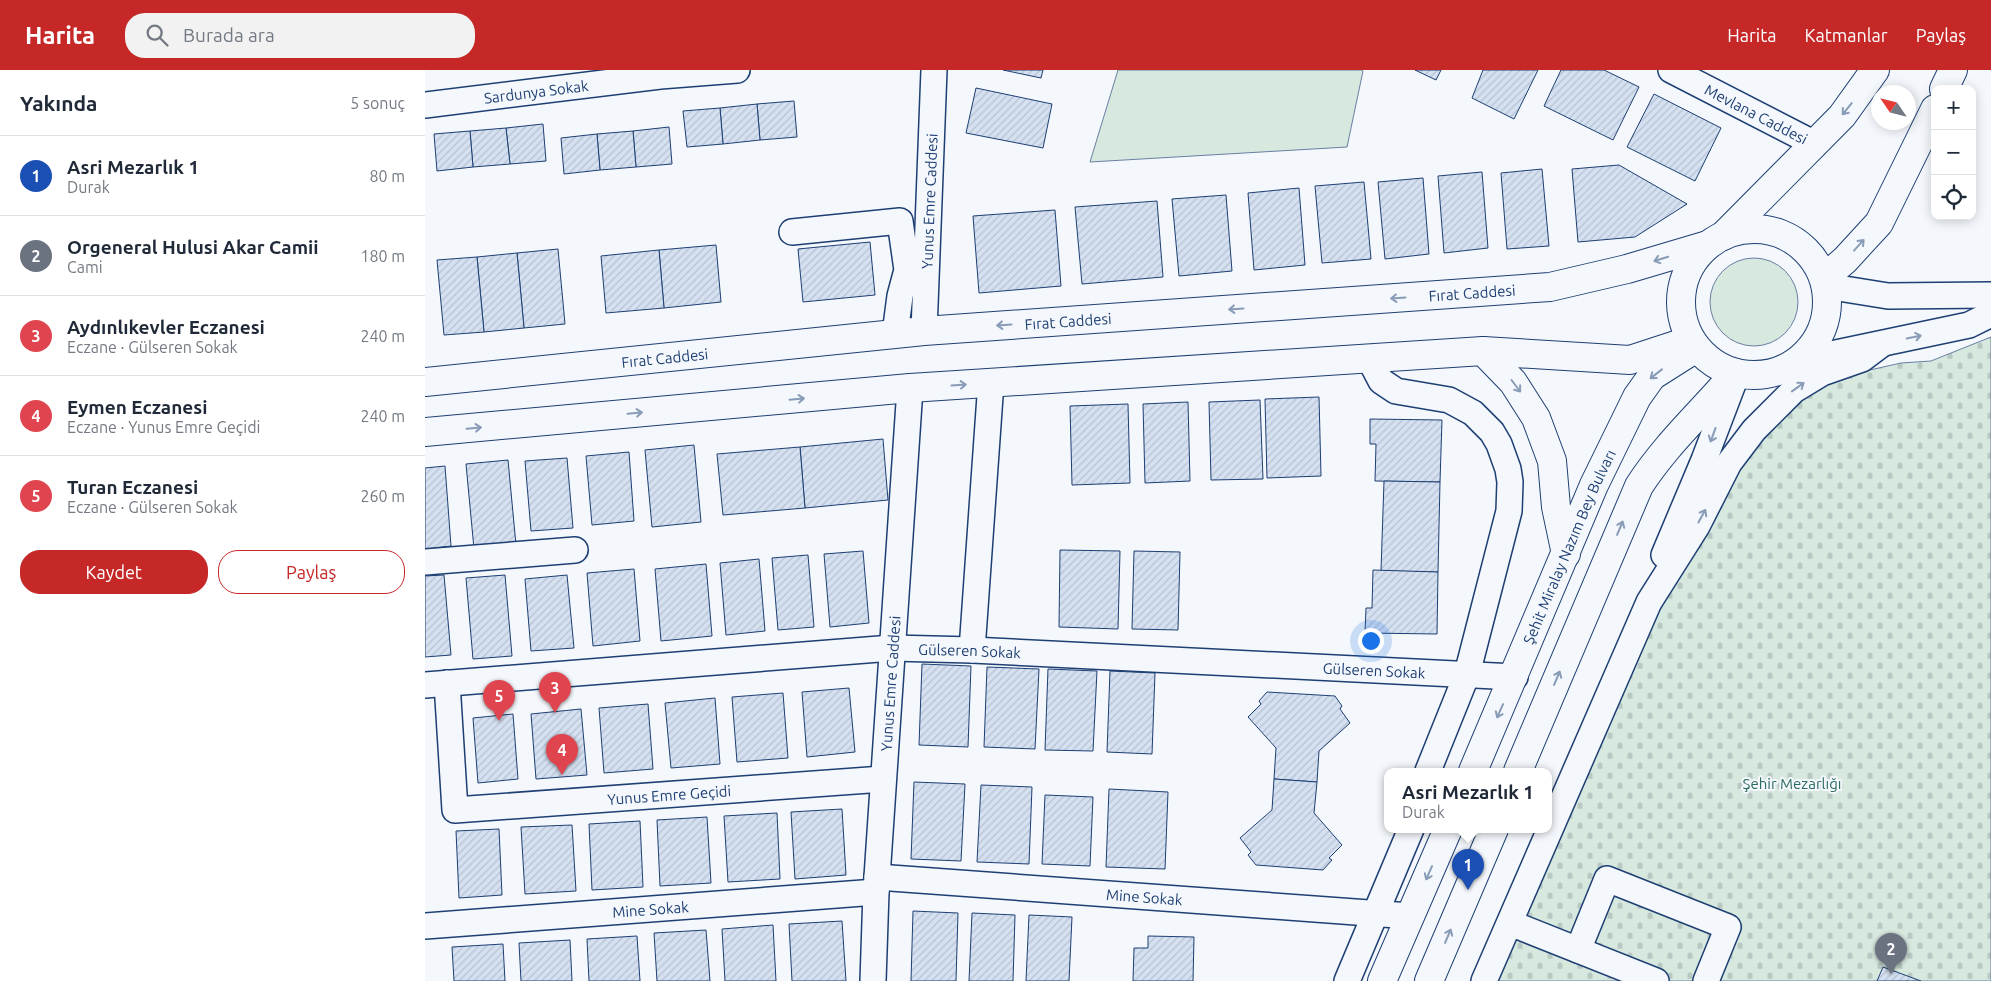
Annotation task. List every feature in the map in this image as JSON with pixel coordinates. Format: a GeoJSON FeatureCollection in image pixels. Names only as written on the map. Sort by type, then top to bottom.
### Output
{"type":"FeatureCollection","features":[{"type":"Feature","properties":{"kind":"main road"},"geometry":{"type":"LineString","coordinates":[[1715,241],[1741,230],[1769,230],[1787,236],[1809,254],[1825,282],[1827,303],[1823,328],[1810,349],[1798,361],[1772,373],[1754,375],[1736,373],[1718,366],[1694,344],[1686,329],[1682,312],[1683,284],[1693,262],[1815,144],[1847,109],[1875,70]]}},
{"type":"Feature","properties":{"kind":"main road"},"geometry":{"type":"LineString","coordinates":[[1947,85],[1953,70]]}},
{"type":"Feature","properties":{"kind":"main road"},"geometry":{"type":"LineString","coordinates":[[1825,282],[1879,223],[1931,117]]}},
{"type":"Feature","properties":{"kind":"main road","name":"Fırat Caddesi"},"geometry":{"type":"LineString","coordinates":[[425,382],[924,331],[1550,287],[1627,269],[1715,241]]}},
{"type":"Feature","properties":{"kind":"main road"},"geometry":{"type":"LineString","coordinates":[[425,432],[910,388],[1483,351],[1629,360],[1694,344]]}},
{"type":"Feature","properties":{"kind":"main road","name":"Şehit Miralay Nazım Bey Bulvarı"},"geometry":{"type":"LineString","coordinates":[[1474,768],[1515,677],[1594,485],[1645,385],[1652,376],[1694,344]]}},
{"type":"Feature","properties":{"kind":"main road"},"geometry":{"type":"LineString","coordinates":[[1483,351],[1513,382],[1537,418],[1551,461],[1556,507],[1566,554]]}},
{"type":"Feature","properties":{"kind":"main road"},"geometry":{"type":"LineString","coordinates":[[1519,768],[1639,486],[1666,448],[1736,373]]}},
{"type":"Feature","properties":{"kind":"main road"},"geometry":{"type":"LineString","coordinates":[[1382,981],[1446,833]]}},
{"type":"Feature","properties":{"kind":"main road"},"geometry":{"type":"LineString","coordinates":[[1429,981],[1492,833]]}},
{"type":"Feature","properties":{"kind":"street","name":"Sardunya Sokak"},"geometry":{"type":"LineString","coordinates":[[425,105],[660,73],[737,70]]}},
{"type":"Feature","properties":{"kind":"street","name":"Yunus Emre Caddesi"},"geometry":{"type":"LineString","coordinates":[[924,331],[935,70]]}},
{"type":"Feature","properties":{"kind":"street","name":"Mevlana Caddesi"},"geometry":{"type":"LineString","coordinates":[[1671,70],[1815,144]]}},
{"type":"Feature","properties":{"kind":"street"},"geometry":{"type":"LineString","coordinates":[[792,232],[900,221],[907,270],[900,296],[895,334]]}},
{"type":"Feature","properties":{"kind":"street"},"geometry":{"type":"LineString","coordinates":[[1825,282],[1889,296],[1991,295]]}},
{"type":"Feature","properties":{"kind":"street"},"geometry":{"type":"LineString","coordinates":[[1798,361],[1969,325],[1991,314]]}},
{"type":"Feature","properties":{"kind":"street"},"geometry":{"type":"LineString","coordinates":[[1552,826],[1649,602],[1697,526],[1729,464],[1759,424],[1784,399],[1805,382],[1822,373],[1861,359],[1882,344]]}},
{"type":"Feature","properties":{"kind":"street"},"geometry":{"type":"LineString","coordinates":[[1369,358],[1381,381],[1396,391],[1449,400],[1473,413],[1492,432],[1499,444],[1508,469],[1511,494],[1509,511],[1467,674],[1429,768]]}},
{"type":"Feature","properties":{"kind":"street"},"geometry":{"type":"LineString","coordinates":[[1649,602],[1651,588],[1704,460],[1736,373]]}},
{"type":"Feature","properties":{"kind":"street"},"geometry":{"type":"LineString","coordinates":[[972,650],[991,382]]}},
{"type":"Feature","properties":{"kind":"street","name":"Yunus Emre Caddesi"},"geometry":{"type":"LineString","coordinates":[[873,981],[876,885],[910,388]]}},
{"type":"Feature","properties":{"kind":"street"},"geometry":{"type":"LineString","coordinates":[[425,562],[575,550]]}},
{"type":"Feature","properties":{"kind":"street","name":"Gülseren Sokak"},"geometry":{"type":"LineString","coordinates":[[436,684],[892,648],[972,650],[1515,677]]}},
{"type":"Feature","properties":{"kind":"street","name":"Yunus Emre Geçidi"},"geometry":{"type":"LineString","coordinates":[[436,684],[455,810],[883,779]]}},
{"type":"Feature","properties":{"kind":"street"},"geometry":{"type":"LineString","coordinates":[[1347,981],[1409,833]]}},
{"type":"Feature","properties":{"kind":"street"},"geometry":{"type":"LineString","coordinates":[[1484,981],[1549,833]]}},
{"type":"Feature","properties":{"kind":"street"},"geometry":{"type":"LineString","coordinates":[[1578,950],[1607,878],[1728,927],[1706,981]]}},
{"type":"Feature","properties":{"kind":"street","name":"Mine Sokak"},"geometry":{"type":"LineString","coordinates":[[425,926],[876,885],[1411,916]]}},
{"type":"Feature","properties":{"kind":"street"},"geometry":{"type":"LineString","coordinates":[[1510,923],[1656,981]]}},
{"type":"Feature","properties":{"kind":"green space"},"geometry":{"type":"Polygon","coordinates":[[[1118,70],[1363,71],[1347,147],[1090,162],[1118,70]]]}},
{"type":"Feature","properties":{"kind":"green space"},"geometry":{"type":"Polygon","coordinates":[[[1754,258],[1771,262],[1785,271],[1794,285],[1798,302],[1794,319],[1785,333],[1771,342],[1754,346],[1737,342],[1723,333],[1714,319],[1710,302],[1714,285],[1723,271],[1737,262],[1754,258]]]}},
{"type":"Feature","properties":{"kind":"green space","name":"Şehir Mezarlığı"},"geometry":{"type":"Polygon","coordinates":[[[1991,337],[1991,981],[1486,981],[1708,495],[1760,421],[1843,376],[1901,363],[1931,361],[1991,337]]]}},
{"type":"Feature","properties":{"kind":"building"},"geometry":{"type":"Polygon","coordinates":[[[1003,70],[1043,70],[1041,78],[1003,70]]]}},
{"type":"Feature","properties":{"kind":"building"},"geometry":{"type":"Polygon","coordinates":[[[1415,70],[1441,70],[1436,80],[1415,70]]]}},
{"type":"Feature","properties":{"kind":"building"},"geometry":{"type":"Polygon","coordinates":[[[1483,70],[1538,70],[1514,119],[1472,98],[1483,70]]]}},
{"type":"Feature","properties":{"kind":"building"},"geometry":{"type":"Polygon","coordinates":[[[1561,70],[1604,70],[1639,87],[1613,140],[1544,106],[1561,70]]]}},
{"type":"Feature","properties":{"kind":"building"},"geometry":{"type":"Polygon","coordinates":[[[976,88],[1052,104],[1043,148],[966,133],[976,88]]]}},
{"type":"Feature","properties":{"kind":"building"},"geometry":{"type":"Polygon","coordinates":[[[1654,94],[1721,128],[1695,181],[1627,147],[1654,94]]]}},
{"type":"Feature","properties":{"kind":"building"},"geometry":{"type":"Polygon","coordinates":[[[794,101],[797,137],[760,140],[757,104],[794,101]]]}},
{"type":"Feature","properties":{"kind":"building"},"geometry":{"type":"Polygon","coordinates":[[[757,104],[760,140],[723,144],[720,108],[757,104]]]}},
{"type":"Feature","properties":{"kind":"building"},"geometry":{"type":"Polygon","coordinates":[[[720,108],[723,144],[687,147],[683,111],[720,108]]]}},
{"type":"Feature","properties":{"kind":"building"},"geometry":{"type":"Polygon","coordinates":[[[543,124],[546,161],[510,164],[506,128],[543,124]]]}},
{"type":"Feature","properties":{"kind":"building"},"geometry":{"type":"Polygon","coordinates":[[[669,127],[672,164],[636,167],[633,131],[669,127]]]}},
{"type":"Feature","properties":{"kind":"building"},"geometry":{"type":"Polygon","coordinates":[[[506,128],[510,164],[473,167],[470,131],[506,128]]]}},
{"type":"Feature","properties":{"kind":"building"},"geometry":{"type":"Polygon","coordinates":[[[470,131],[473,167],[437,171],[434,134],[470,131]]]}},
{"type":"Feature","properties":{"kind":"building"},"geometry":{"type":"Polygon","coordinates":[[[633,131],[636,167],[600,170],[597,134],[633,131]]]}},
{"type":"Feature","properties":{"kind":"building"},"geometry":{"type":"Polygon","coordinates":[[[597,134],[600,170],[564,174],[561,138],[597,134]]]}},
{"type":"Feature","properties":{"kind":"building"},"geometry":{"type":"Polygon","coordinates":[[[1619,165],[1687,204],[1635,237],[1578,242],[1572,169],[1619,165]]]}},
{"type":"Feature","properties":{"kind":"building"},"geometry":{"type":"Polygon","coordinates":[[[1542,169],[1549,246],[1507,249],[1501,173],[1542,169]]]}},
{"type":"Feature","properties":{"kind":"building"},"geometry":{"type":"Polygon","coordinates":[[[1482,172],[1488,248],[1444,253],[1438,176],[1482,172]]]}},
{"type":"Feature","properties":{"kind":"building"},"geometry":{"type":"Polygon","coordinates":[[[1423,178],[1429,254],[1385,259],[1378,182],[1423,178]]]}},
{"type":"Feature","properties":{"kind":"building"},"geometry":{"type":"Polygon","coordinates":[[[1364,182],[1371,259],[1322,263],[1315,186],[1364,182]]]}},
{"type":"Feature","properties":{"kind":"building"},"geometry":{"type":"Polygon","coordinates":[[[1299,188],[1305,265],[1254,270],[1248,193],[1299,188]]]}},
{"type":"Feature","properties":{"kind":"building"},"geometry":{"type":"Polygon","coordinates":[[[1226,195],[1232,271],[1179,276],[1172,199],[1226,195]]]}},
{"type":"Feature","properties":{"kind":"building"},"geometry":{"type":"Polygon","coordinates":[[[1157,201],[1163,277],[1082,284],[1075,207],[1157,201]]]}},
{"type":"Feature","properties":{"kind":"building"},"geometry":{"type":"Polygon","coordinates":[[[1055,210],[1061,286],[979,293],[973,216],[1055,210]]]}},
{"type":"Feature","properties":{"kind":"building"},"geometry":{"type":"Polygon","coordinates":[[[870,242],[875,295],[803,302],[798,249],[870,242]]]}},
{"type":"Feature","properties":{"kind":"building"},"geometry":{"type":"Polygon","coordinates":[[[716,245],[721,302],[664,308],[659,250],[716,245]]]}},
{"type":"Feature","properties":{"kind":"building"},"geometry":{"type":"Polygon","coordinates":[[[558,249],[565,324],[524,328],[517,253],[558,249]]]}},
{"type":"Feature","properties":{"kind":"building"},"geometry":{"type":"Polygon","coordinates":[[[659,250],[664,308],[606,313],[601,256],[659,250]]]}},
{"type":"Feature","properties":{"kind":"building"},"geometry":{"type":"Polygon","coordinates":[[[517,253],[524,328],[484,332],[477,257],[517,253]]]}},
{"type":"Feature","properties":{"kind":"building"},"geometry":{"type":"Polygon","coordinates":[[[477,257],[484,332],[444,335],[437,260],[477,257]]]}},
{"type":"Feature","properties":{"kind":"building"},"geometry":{"type":"Polygon","coordinates":[[[1319,397],[1321,476],[1267,478],[1265,399],[1319,397]]]}},
{"type":"Feature","properties":{"kind":"building"},"geometry":{"type":"Polygon","coordinates":[[[1260,400],[1263,479],[1211,480],[1209,402],[1260,400]]]}},
{"type":"Feature","properties":{"kind":"building"},"geometry":{"type":"Polygon","coordinates":[[[1188,402],[1190,481],[1145,483],[1143,404],[1188,402]]]}},
{"type":"Feature","properties":{"kind":"building"},"geometry":{"type":"Polygon","coordinates":[[[1128,404],[1130,483],[1072,485],[1070,406],[1128,404]]]}},
{"type":"Feature","properties":{"kind":"building"},"geometry":{"type":"Polygon","coordinates":[[[1370,419],[1442,420],[1440,482],[1375,481],[1376,444],[1370,444],[1370,419]]]}},
{"type":"Feature","properties":{"kind":"building"},"geometry":{"type":"Polygon","coordinates":[[[883,439],[888,500],[805,508],[800,447],[883,439]]]}},
{"type":"Feature","properties":{"kind":"building"},"geometry":{"type":"Polygon","coordinates":[[[694,445],[701,522],[652,527],[645,450],[694,445]]]}},
{"type":"Feature","properties":{"kind":"building"},"geometry":{"type":"Polygon","coordinates":[[[800,447],[805,508],[723,515],[717,454],[800,447]]]}},
{"type":"Feature","properties":{"kind":"building"},"geometry":{"type":"Polygon","coordinates":[[[629,452],[634,521],[592,525],[586,456],[629,452]]]}},
{"type":"Feature","properties":{"kind":"building"},"geometry":{"type":"Polygon","coordinates":[[[567,458],[573,528],[531,531],[525,461],[567,458]]]}},
{"type":"Feature","properties":{"kind":"building"},"geometry":{"type":"Polygon","coordinates":[[[508,460],[516,545],[474,549],[466,464],[508,460]]]}},
{"type":"Feature","properties":{"kind":"building"},"geometry":{"type":"Polygon","coordinates":[[[445,466],[451,546],[425,549],[425,468],[445,466]]]}},
{"type":"Feature","properties":{"kind":"building"},"geometry":{"type":"Polygon","coordinates":[[[1384,481],[1440,482],[1438,572],[1381,571],[1384,481]]]}},
{"type":"Feature","properties":{"kind":"building"},"geometry":{"type":"Polygon","coordinates":[[[1060,550],[1120,551],[1118,629],[1059,627],[1060,550]]]}},
{"type":"Feature","properties":{"kind":"building"},"geometry":{"type":"Polygon","coordinates":[[[863,551],[869,623],[830,627],[824,554],[863,551]]]}},
{"type":"Feature","properties":{"kind":"building"},"geometry":{"type":"Polygon","coordinates":[[[1134,551],[1180,552],[1178,630],[1132,629],[1134,551]]]}},
{"type":"Feature","properties":{"kind":"building"},"geometry":{"type":"Polygon","coordinates":[[[808,555],[814,627],[778,630],[772,558],[808,555]]]}},
{"type":"Feature","properties":{"kind":"building"},"geometry":{"type":"Polygon","coordinates":[[[759,559],[765,631],[726,635],[720,563],[759,559]]]}},
{"type":"Feature","properties":{"kind":"building"},"geometry":{"type":"Polygon","coordinates":[[[706,564],[712,636],[661,641],[655,569],[706,564]]]}},
{"type":"Feature","properties":{"kind":"building"},"geometry":{"type":"Polygon","coordinates":[[[634,569],[640,641],[593,646],[587,573],[634,569]]]}},
{"type":"Feature","properties":{"kind":"building"},"geometry":{"type":"Polygon","coordinates":[[[1373,570],[1438,572],[1437,634],[1365,633],[1366,608],[1372,608],[1373,570]]]}},
{"type":"Feature","properties":{"kind":"building"},"geometry":{"type":"Polygon","coordinates":[[[444,575],[451,655],[425,657],[425,576],[444,575]]]}},
{"type":"Feature","properties":{"kind":"building"},"geometry":{"type":"Polygon","coordinates":[[[505,575],[512,656],[473,659],[466,578],[505,575]]]}},
{"type":"Feature","properties":{"kind":"building"},"geometry":{"type":"Polygon","coordinates":[[[567,575],[574,648],[531,651],[525,579],[567,575]]]}},
{"type":"Feature","properties":{"kind":"building"},"geometry":{"type":"Polygon","coordinates":[[[922,664],[971,666],[968,747],[919,745],[922,664]]]}},
{"type":"Feature","properties":{"kind":"building"},"geometry":{"type":"Polygon","coordinates":[[[987,667],[1039,669],[1035,749],[984,747],[987,667]]]}},
{"type":"Feature","properties":{"kind":"building"},"geometry":{"type":"Polygon","coordinates":[[[1048,669],[1097,671],[1093,751],[1045,750],[1048,669]]]}},
{"type":"Feature","properties":{"kind":"building"},"geometry":{"type":"Polygon","coordinates":[[[1110,671],[1155,673],[1152,754],[1107,752],[1110,671]]]}},
{"type":"Feature","properties":{"kind":"building"},"geometry":{"type":"Polygon","coordinates":[[[849,688],[855,752],[807,757],[802,692],[849,688]]]}},
{"type":"Feature","properties":{"kind":"building"},"geometry":{"type":"Polygon","coordinates":[[[1267,692],[1335,696],[1342,706],[1340,709],[1350,723],[1319,751],[1317,782],[1274,779],[1276,748],[1248,717],[1261,704],[1259,701],[1267,692]]]}},
{"type":"Feature","properties":{"kind":"building"},"geometry":{"type":"Polygon","coordinates":[[[783,693],[788,758],[737,762],[732,697],[783,693]]]}},
{"type":"Feature","properties":{"kind":"building"},"geometry":{"type":"Polygon","coordinates":[[[715,698],[720,764],[671,768],[665,703],[715,698]]]}},
{"type":"Feature","properties":{"kind":"building"},"geometry":{"type":"Polygon","coordinates":[[[648,704],[653,769],[604,773],[599,708],[648,704]]]}},
{"type":"Feature","properties":{"kind":"building"},"geometry":{"type":"Polygon","coordinates":[[[581,709],[587,775],[536,779],[531,714],[581,709]]]}},
{"type":"Feature","properties":{"kind":"building"},"geometry":{"type":"Polygon","coordinates":[[[513,714],[518,779],[478,783],[473,718],[513,714]]]}},
{"type":"Feature","properties":{"kind":"building"},"geometry":{"type":"Polygon","coordinates":[[[1274,779],[1317,782],[1314,813],[1342,845],[1329,858],[1332,860],[1323,870],[1256,865],[1248,855],[1251,852],[1240,838],[1272,810],[1274,779]]]}},
{"type":"Feature","properties":{"kind":"building"},"geometry":{"type":"Polygon","coordinates":[[[914,782],[965,784],[961,861],[911,859],[914,782]]]}},
{"type":"Feature","properties":{"kind":"building"},"geometry":{"type":"Polygon","coordinates":[[[981,785],[1032,787],[1029,864],[977,862],[981,785]]]}},
{"type":"Feature","properties":{"kind":"building"},"geometry":{"type":"Polygon","coordinates":[[[1109,789],[1168,792],[1165,869],[1106,867],[1109,789]]]}},
{"type":"Feature","properties":{"kind":"building"},"geometry":{"type":"Polygon","coordinates":[[[1045,795],[1093,797],[1090,866],[1042,864],[1045,795]]]}},
{"type":"Feature","properties":{"kind":"building"},"geometry":{"type":"Polygon","coordinates":[[[842,809],[846,875],[795,879],[791,812],[842,809]]]}},
{"type":"Feature","properties":{"kind":"building"},"geometry":{"type":"Polygon","coordinates":[[[777,813],[780,879],[728,882],[724,816],[777,813]]]}},
{"type":"Feature","properties":{"kind":"building"},"geometry":{"type":"Polygon","coordinates":[[[707,817],[711,883],[660,886],[657,820],[707,817]]]}},
{"type":"Feature","properties":{"kind":"building"},"geometry":{"type":"Polygon","coordinates":[[[640,821],[643,887],[592,890],[589,824],[640,821]]]}},
{"type":"Feature","properties":{"kind":"building"},"geometry":{"type":"Polygon","coordinates":[[[572,825],[576,891],[525,894],[521,827],[572,825]]]}},
{"type":"Feature","properties":{"kind":"building"},"geometry":{"type":"Polygon","coordinates":[[[499,829],[502,895],[459,898],[456,831],[499,829]]]}},
{"type":"Feature","properties":{"kind":"building"},"geometry":{"type":"Polygon","coordinates":[[[913,911],[958,913],[956,981],[911,981],[913,911]]]}},
{"type":"Feature","properties":{"kind":"building"},"geometry":{"type":"Polygon","coordinates":[[[972,913],[1015,915],[1013,981],[969,981],[972,913]]]}},
{"type":"Feature","properties":{"kind":"building"},"geometry":{"type":"Polygon","coordinates":[[[1029,915],[1072,917],[1069,981],[1026,981],[1029,915]]]}},
{"type":"Feature","properties":{"kind":"building"},"geometry":{"type":"Polygon","coordinates":[[[842,921],[846,981],[792,981],[789,924],[842,921]]]}},
{"type":"Feature","properties":{"kind":"building"},"geometry":{"type":"Polygon","coordinates":[[[773,925],[776,981],[725,981],[722,929],[773,925]]]}},
{"type":"Feature","properties":{"kind":"building"},"geometry":{"type":"Polygon","coordinates":[[[706,930],[710,981],[657,981],[654,933],[706,930]]]}},
{"type":"Feature","properties":{"kind":"building"},"geometry":{"type":"Polygon","coordinates":[[[637,936],[640,981],[589,981],[587,939],[637,936]]]}},
{"type":"Feature","properties":{"kind":"building"},"geometry":{"type":"Polygon","coordinates":[[[1148,936],[1194,937],[1193,981],[1133,981],[1134,948],[1148,948],[1148,936]]]}},
{"type":"Feature","properties":{"kind":"building"},"geometry":{"type":"Polygon","coordinates":[[[570,940],[572,981],[521,981],[519,943],[570,940]]]}},
{"type":"Feature","properties":{"kind":"building"},"geometry":{"type":"Polygon","coordinates":[[[503,944],[505,981],[454,981],[452,947],[503,944]]]}},
{"type":"Feature","properties":{"kind":"building"},"geometry":{"type":"Polygon","coordinates":[[[1883,967],[1921,981],[1877,981],[1883,967]]]}},
{"type":"Feature","properties":{"kind":"place","name":"Aydınlıkevler Eczanesi"},"geometry":{"type":"Point","coordinates":[555,713]}},
{"type":"Feature","properties":{"kind":"place","name":"Turan Eczanesi"},"geometry":{"type":"Point","coordinates":[499,721]}},
{"type":"Feature","properties":{"kind":"place","name":"Eymen Eczanesi"},"geometry":{"type":"Point","coordinates":[562,775]}},
{"type":"Feature","properties":{"kind":"place","name":"Asri Mezarlık 1"},"geometry":{"type":"Point","coordinates":[1468,890]}},
{"type":"Feature","properties":{"kind":"place","name":"Orgeneral Hulusi Akar Camii"},"geometry":{"type":"Point","coordinates":[1891,974]}}]}
